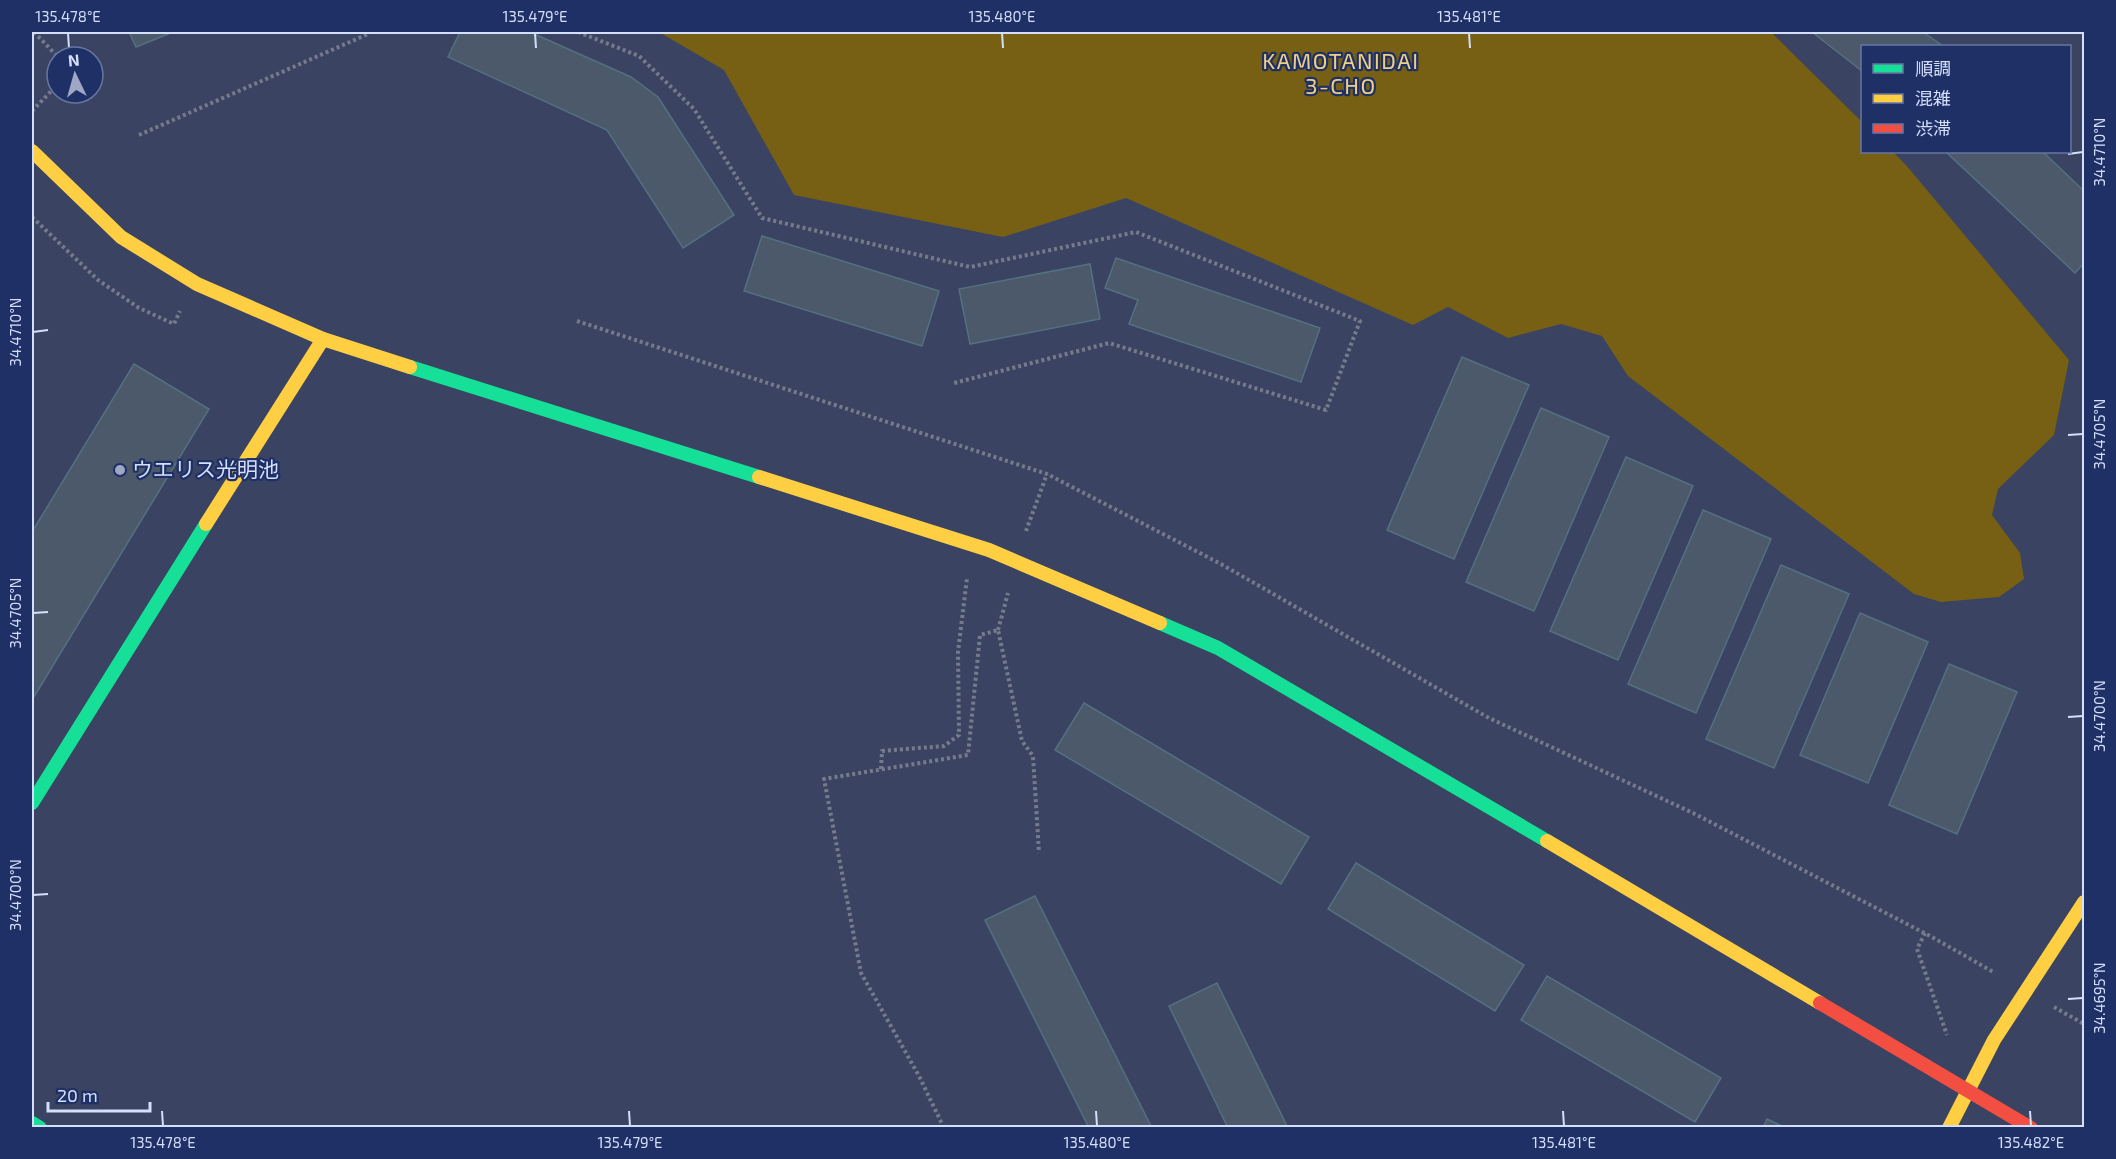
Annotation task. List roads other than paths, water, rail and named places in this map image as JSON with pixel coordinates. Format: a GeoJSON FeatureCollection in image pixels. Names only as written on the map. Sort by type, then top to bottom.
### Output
{"type":"FeatureCollection","features":[{"type":"Feature","properties":{"kind":"street"},"geometry":{"type":"LineString","coordinates":[[32,151],[121,237],[197,285],[323,339],[989,550],[1218,648],[2031,1128]]}},
{"type":"Feature","properties":{"kind":"street"},"geometry":{"type":"LineString","coordinates":[[32,803],[323,339]]}},
{"type":"Feature","properties":{"kind":"street"},"geometry":{"type":"LineString","coordinates":[[1949,1128],[1965,1089],[2034,975],[2085,902]]}},
{"type":"Feature","properties":{"kind":"street"},"geometry":{"type":"LineString","coordinates":[[32,1123],[40,1128]]}},
{"type":"Feature","properties":{"kind":"place","name":"ウエリス光明池"},"geometry":{"type":"Point","coordinates":[120,470]}},
{"type":"Feature","properties":{"kind":"district","name":"KAMOTANIDAI 3-CHO"},"geometry":{"type":"Point","coordinates":[1341,74]}}]}
